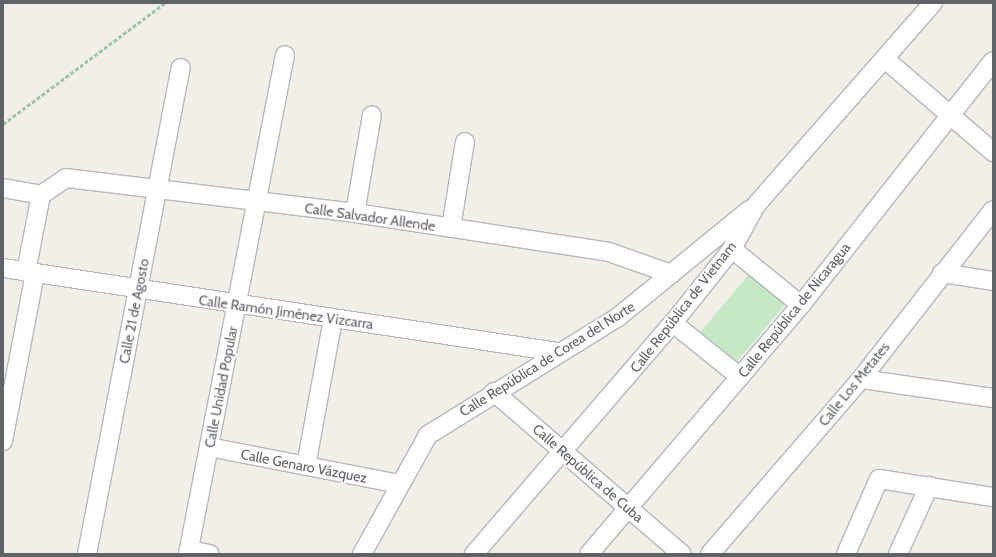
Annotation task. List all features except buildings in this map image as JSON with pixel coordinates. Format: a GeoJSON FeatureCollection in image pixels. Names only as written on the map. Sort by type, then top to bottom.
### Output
{"type":"FeatureCollection","features":[{"type":"Feature","properties":{"kind":"street","name":"Calle República de Vietnam"},"geometry":{"type":"LineString","coordinates":[[474,554],[564,452],[673,323],[732,249],[756,205],[885,60],[933,3]]}},
{"type":"Feature","properties":{"kind":"street","name":"Calle Unidad Popular"},"geometry":{"type":"LineString","coordinates":[[189,552],[285,55]]}},
{"type":"Feature","properties":{"kind":"street"},"geometry":{"type":"LineString","coordinates":[[885,60],[993,152]]}},
{"type":"Feature","properties":{"kind":"street","name":"Calle República de Nicaragua"},"geometry":{"type":"LineString","coordinates":[[589,554],[801,305],[949,114],[993,61]]}},
{"type":"Feature","properties":{"kind":"street","name":"Calle 21 de Agosto"},"geometry":{"type":"LineString","coordinates":[[87,554],[181,68]]}},
{"type":"Feature","properties":{"kind":"street"},"geometry":{"type":"LineString","coordinates":[[355,213],[372,115]]}},
{"type":"Feature","properties":{"kind":"street"},"geometry":{"type":"LineString","coordinates":[[451,228],[465,142]]}},
{"type":"Feature","properties":{"kind":"street","name":"Calle Salvador Allende"},"geometry":{"type":"LineString","coordinates":[[41,195],[66,178],[157,188],[257,202],[355,213],[609,252],[671,274]]}},
{"type":"Feature","properties":{"kind":"street"},"geometry":{"type":"LineString","coordinates":[[3,188],[41,195],[16,272],[3,441]]}},
{"type":"Feature","properties":{"kind":"street","name":"Calle República de Corea del Norte"},"geometry":{"type":"LineString","coordinates":[[399,484],[428,435],[558,352],[618,317],[756,205]]}},
{"type":"Feature","properties":{"kind":"street","name":"Calle Los Metates"},"geometry":{"type":"LineString","coordinates":[[710,554],[861,379],[942,273],[993,210]]}},
{"type":"Feature","properties":{"kind":"street"},"geometry":{"type":"LineString","coordinates":[[732,249],[801,305]]}},
{"type":"Feature","properties":{"kind":"street","name":"Calle Ramón Jiménez Vizcarra"},"geometry":{"type":"LineString","coordinates":[[16,272],[558,352]]}},
{"type":"Feature","properties":{"kind":"street"},"geometry":{"type":"LineString","coordinates":[[942,273],[993,281]]}},
{"type":"Feature","properties":{"kind":"street"},"geometry":{"type":"LineString","coordinates":[[306,466],[333,319]]}},
{"type":"Feature","properties":{"kind":"street"},"geometry":{"type":"LineString","coordinates":[[673,323],[740,377]]}},
{"type":"Feature","properties":{"kind":"street"},"geometry":{"type":"LineString","coordinates":[[861,379],[993,398]]}},
{"type":"Feature","properties":{"kind":"street","name":"Calle República de Cuba"},"geometry":{"type":"LineString","coordinates":[[494,392],[682,554]]}},
{"type":"Feature","properties":{"kind":"street","name":"Calle Genaro Vázquez"},"geometry":{"type":"LineString","coordinates":[[209,447],[399,484]]}},
{"type":"Feature","properties":{"kind":"street"},"geometry":{"type":"LineString","coordinates":[[846,554],[879,479],[993,497]]}},
{"type":"Feature","properties":{"kind":"street"},"geometry":{"type":"LineString","coordinates":[[362,554],[399,484]]}},
{"type":"Feature","properties":{"kind":"street"},"geometry":{"type":"LineString","coordinates":[[898,554],[929,486]]}},
{"type":"Feature","properties":{"kind":"street"},"geometry":{"type":"LineString","coordinates":[[189,552],[210,554]]}},
{"type":"Feature","properties":{"kind":"path"},"geometry":{"type":"LineString","coordinates":[[3,124],[165,3]]}},
{"type":"Feature","properties":{"kind":"green space"},"geometry":{"type":"Polygon","coordinates":[[[750,273],[786,303],[737,362],[701,332],[750,273]]]}}]}
